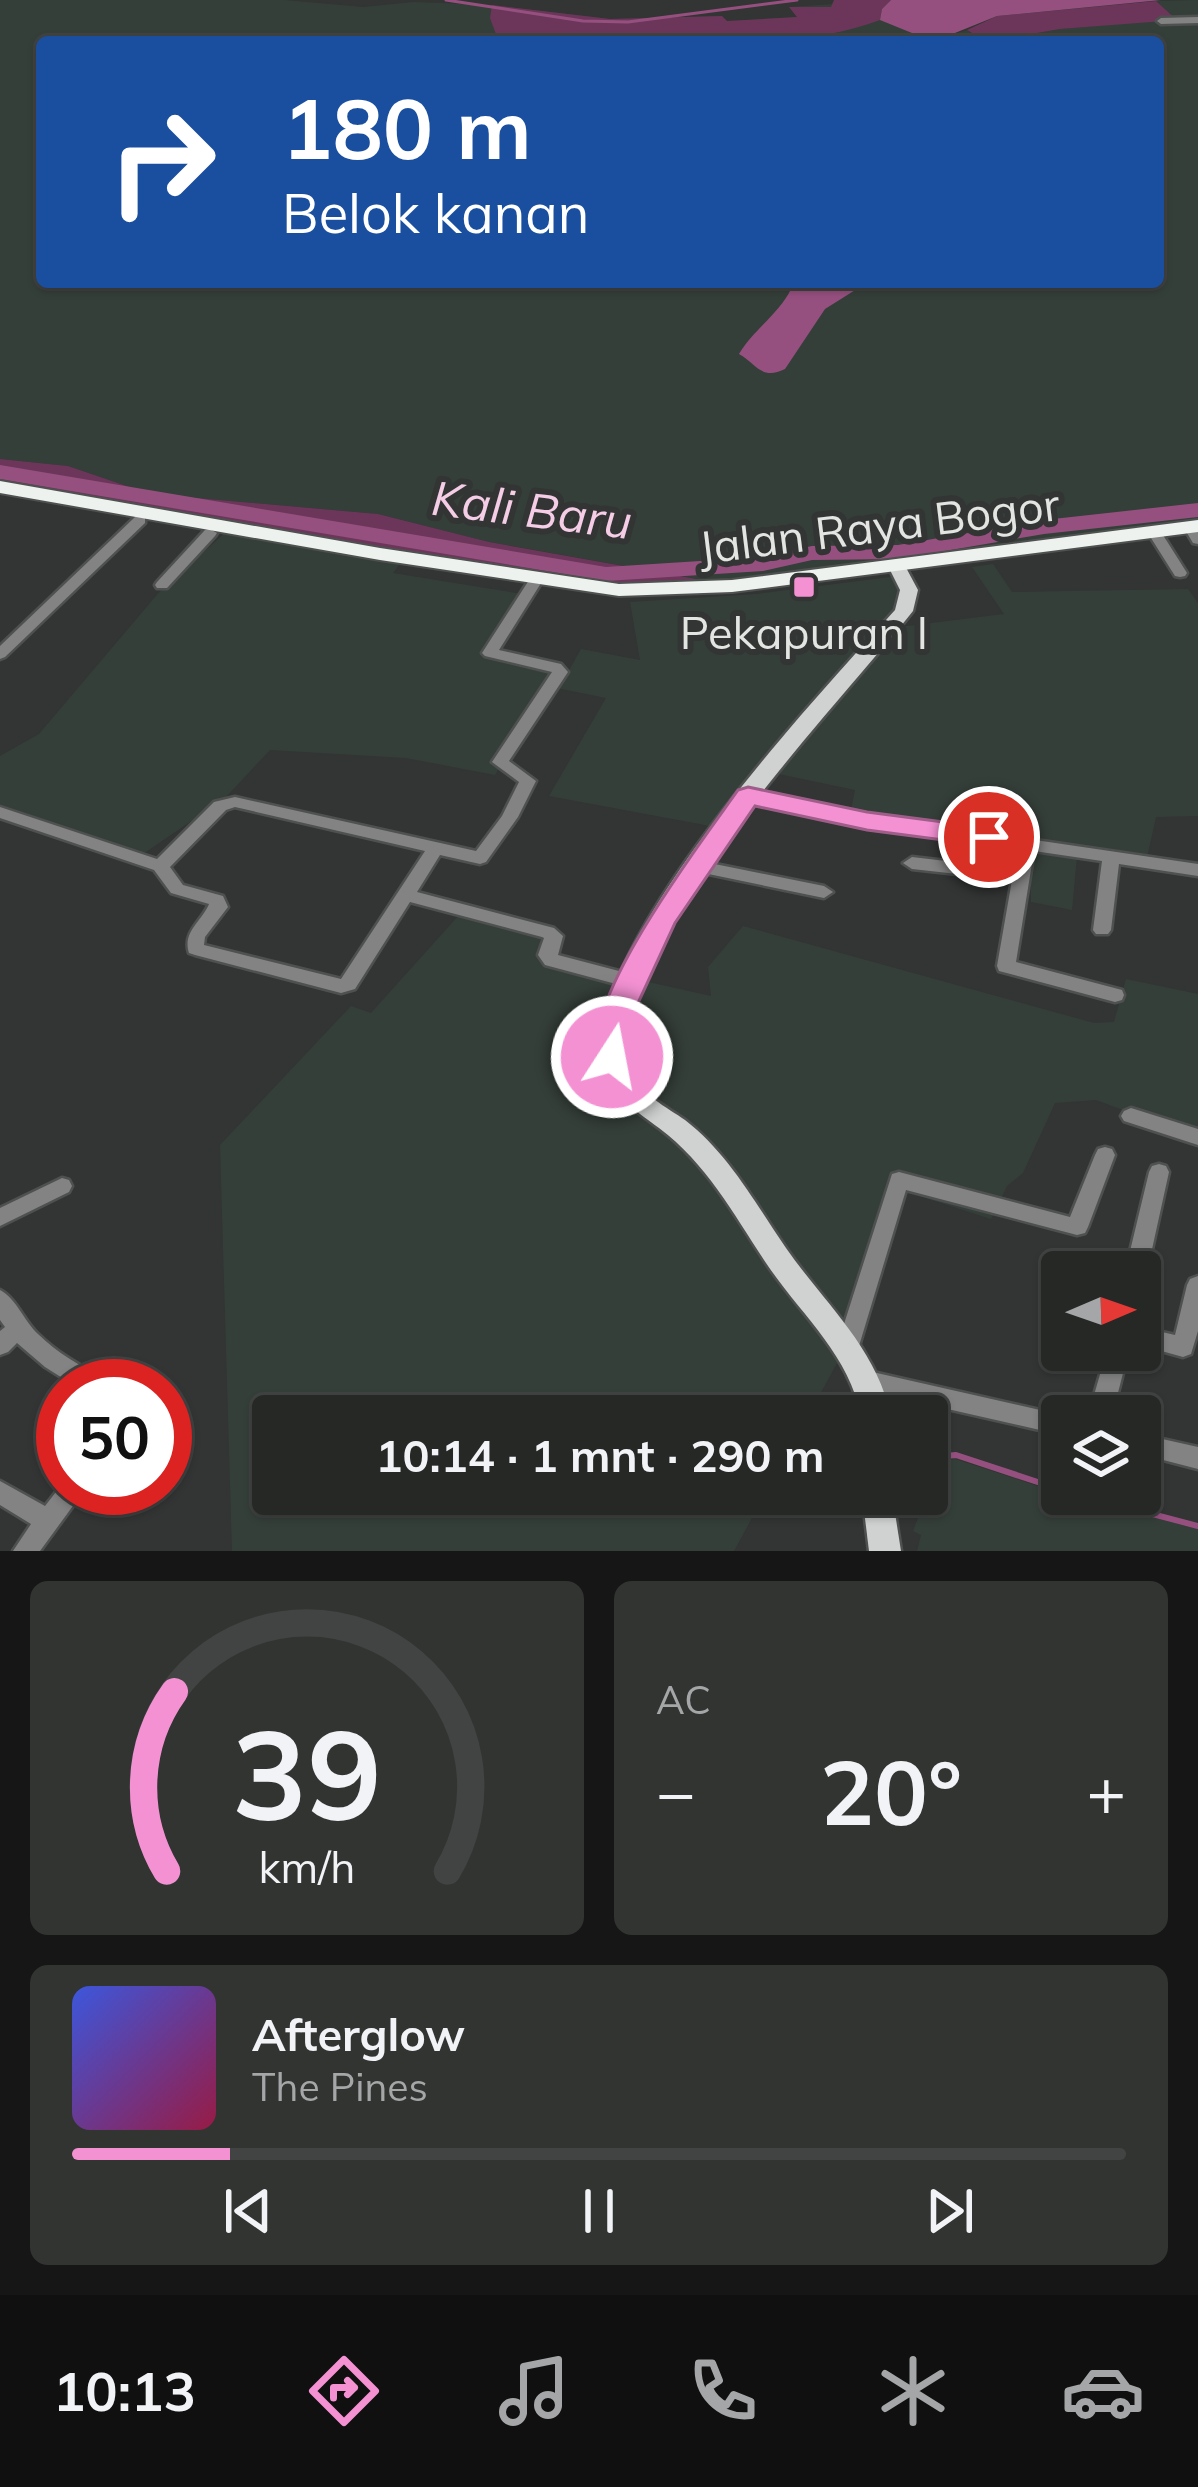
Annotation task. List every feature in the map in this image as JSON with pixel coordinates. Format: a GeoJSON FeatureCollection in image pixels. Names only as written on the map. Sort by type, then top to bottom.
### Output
{"type":"FeatureCollection","features":[{"type":"Feature","properties":{"kind":"highway","name":"Jalan Raya Bogor"},"geometry":{"type":"LineString","coordinates":[[0,491],[210,533],[247,536]]}},
{"type":"Feature","properties":{"kind":"highway","name":"Jalan Raya Bogor"},"geometry":{"type":"LineString","coordinates":[[0,491],[599,596],[696,595],[1197,533]]}},
{"type":"Feature","properties":{"kind":"highway","name":"Jalan Raya Bogor"},"geometry":{"type":"LineString","coordinates":[[900,569],[1197,533]]}},
{"type":"Feature","properties":{"kind":"main road"},"geometry":{"type":"LineString","coordinates":[[871,1395],[848,1346],[787,1272],[709,1160],[617,1073],[612,1031],[631,981],[695,866],[904,611],[909,590],[900,569]]}},
{"type":"Feature","properties":{"kind":"main road"},"geometry":{"type":"LineString","coordinates":[[880,1515],[885,1551]]}},
{"type":"Feature","properties":{"kind":"street"},"geometry":{"type":"LineString","coordinates":[[1161,21],[1198,20]]}},
{"type":"Feature","properties":{"kind":"street"},"geometry":{"type":"LineString","coordinates":[[0,654],[140,520]]}},
{"type":"Feature","properties":{"kind":"street"},"geometry":{"type":"LineString","coordinates":[[162,585],[210,533]]}},
{"type":"Feature","properties":{"kind":"street"},"geometry":{"type":"LineString","coordinates":[[1158,538],[1180,573]]}},
{"type":"Feature","properties":{"kind":"street"},"geometry":{"type":"LineString","coordinates":[[160,866],[220,806],[236,802],[480,858],[511,817],[528,781],[500,762],[560,669],[490,653],[533,584]]}},
{"type":"Feature","properties":{"kind":"street"},"geometry":{"type":"LineString","coordinates":[[748,796],[867,821],[1198,870]]}},
{"type":"Feature","properties":{"kind":"street"},"geometry":{"type":"LineString","coordinates":[[0,812],[160,866],[177,889],[219,903],[196,936],[195,949],[340,986],[348,984],[436,848]]}},
{"type":"Feature","properties":{"kind":"street"},"geometry":{"type":"LineString","coordinates":[[1027,842],[1006,966],[1114,995]]}},
{"type":"Feature","properties":{"kind":"street"},"geometry":{"type":"LineString","coordinates":[[1102,930],[1111,856]]}},
{"type":"Feature","properties":{"kind":"street"},"geometry":{"type":"LineString","coordinates":[[912,863],[1023,876]]}},
{"type":"Feature","properties":{"kind":"street"},"geometry":{"type":"LineString","coordinates":[[695,866],[824,892]]}},
{"type":"Feature","properties":{"kind":"street"},"geometry":{"type":"LineString","coordinates":[[406,896],[548,932],[554,936],[547,955],[552,960],[631,981]]}},
{"type":"Feature","properties":{"kind":"street"},"geometry":{"type":"LineString","coordinates":[[1131,1116],[1198,1137]]}},
{"type":"Feature","properties":{"kind":"street"},"geometry":{"type":"LineString","coordinates":[[848,1346],[899,1180],[1077,1227],[1105,1155]]}},
{"type":"Feature","properties":{"kind":"street"},"geometry":{"type":"LineString","coordinates":[[1141,1251],[1159,1172]]}},
{"type":"Feature","properties":{"kind":"street"},"geometry":{"type":"LineString","coordinates":[[0,1218],[62,1186]]}},
{"type":"Feature","properties":{"kind":"street"},"geometry":{"type":"LineString","coordinates":[[1190,1349],[1198,1285]]}},
{"type":"Feature","properties":{"kind":"street"},"geometry":{"type":"LineString","coordinates":[[0,1299],[8,1338],[48,1359]]}},
{"type":"Feature","properties":{"kind":"street"},"geometry":{"type":"LineString","coordinates":[[868,1381],[1041,1420]]}},
{"type":"Feature","properties":{"kind":"street"},"geometry":{"type":"LineString","coordinates":[[1161,1449],[1198,1458]]}},
{"type":"Feature","properties":{"kind":"street"},"geometry":{"type":"LineString","coordinates":[[0,1492],[48,1521]]}},
{"type":"Feature","properties":{"kind":"street"},"geometry":{"type":"LineString","coordinates":[[25,1551],[53,1515]]}},
{"type":"Feature","properties":{"kind":"shaded area"},"geometry":{"type":"Polygon","coordinates":[[[0,0],[284,0],[363,7],[414,2],[492,5],[610,19],[722,16],[727,21],[797,17],[789,7],[891,0],[950,35],[967,30],[976,36],[36,36],[36,288],[1164,288],[1164,36],[1021,36],[1176,19],[1156,1],[1198,0],[1198,521],[709,581],[489,542],[378,514],[150,494],[68,466],[0,459],[0,0]]]}},
{"type":"Feature","properties":{"kind":"shaded area"},"geometry":{"type":"Polygon","coordinates":[[[834,0],[891,0],[880,20],[815,36],[500,36],[490,18],[492,5],[610,19],[722,16],[727,21],[797,17],[789,7],[831,7],[834,0]]]}},
{"type":"Feature","properties":{"kind":"shaded area"},"geometry":{"type":"Polygon","coordinates":[[[891,0],[1161,0],[997,16],[950,35],[912,33],[880,20],[891,0]]]}},
{"type":"Feature","properties":{"kind":"shaded area"},"geometry":{"type":"Polygon","coordinates":[[[1156,1],[1177,20],[1021,36],[977,36],[967,30],[997,16],[1156,1]]]}},
{"type":"Feature","properties":{"kind":"shaded area"},"geometry":{"type":"Polygon","coordinates":[[[858,288],[825,309],[785,369],[770,373],[739,354],[791,289],[858,288]]]}},
{"type":"Feature","properties":{"kind":"shaded area"},"geometry":{"type":"Polygon","coordinates":[[[0,459],[68,466],[150,494],[378,514],[489,542],[708,581],[781,574],[726,586],[597,586],[0,480],[0,459]]]}},
{"type":"Feature","properties":{"kind":"shaded area"},"geometry":{"type":"Polygon","coordinates":[[[236,523],[410,550],[393,573],[534,596],[497,659],[567,674],[581,649],[640,660],[630,602],[757,594],[898,576],[906,596],[891,628],[1004,614],[972,567],[993,564],[1012,592],[1188,589],[1198,603],[1198,816],[1156,817],[1145,866],[1077,856],[1072,910],[1031,902],[1031,849],[849,820],[855,790],[760,770],[721,828],[549,796],[606,698],[547,686],[495,775],[406,758],[270,750],[225,798],[137,858],[29,829],[0,816],[0,756],[39,734],[161,590],[236,523]]]}},
{"type":"Feature","properties":{"kind":"shaded area"},"geometry":{"type":"Polygon","coordinates":[[[460,914],[563,934],[554,961],[711,996],[708,967],[743,926],[1094,1023],[1114,1022],[1126,979],[1198,994],[1198,1128],[1160,1117],[1158,1123],[1096,1100],[1055,1103],[1023,1173],[1007,1186],[991,1219],[904,1191],[853,1334],[820,1395],[252,1395],[252,1515],[754,1515],[734,1551],[232,1551],[220,1145],[351,1006],[371,1013],[460,914]]]}},
{"type":"Feature","properties":{"kind":"shaded area"},"geometry":{"type":"Polygon","coordinates":[[[948,1460],[1041,1487],[1041,1515],[1144,1515],[1198,1529],[1198,1551],[917,1551],[921,1535],[913,1531],[919,1515],[948,1515],[948,1460]]]}},
{"type":"Feature","properties":{"kind":"waterway"},"geometry":{"type":"LineString","coordinates":[[446,0],[583,21],[628,22],[797,0]]}},
{"type":"Feature","properties":{"kind":"waterway","name":"Kali Baru"},"geometry":{"type":"LineString","coordinates":[[0,472],[606,574],[763,564],[812,553],[898,552],[1044,527],[1198,510]]}},
{"type":"Feature","properties":{"kind":"waterway"},"geometry":{"type":"LineString","coordinates":[[948,1456],[1041,1483]]}},
{"type":"Feature","properties":{"kind":"waterway"},"geometry":{"type":"LineString","coordinates":[[1156,1515],[1198,1526]]}},
{"type":"Feature","properties":{"kind":"place","name":"Pekapuran I"},"geometry":{"type":"Point","coordinates":[804,587]}},
{"type":"Feature","properties":{"kind":"route"},"geometry":{"type":"LineString","coordinates":[[612,1057],[612,1031],[622,1003],[662,920],[695,866],[748,796],[867,821],[989,837]]}}]}
